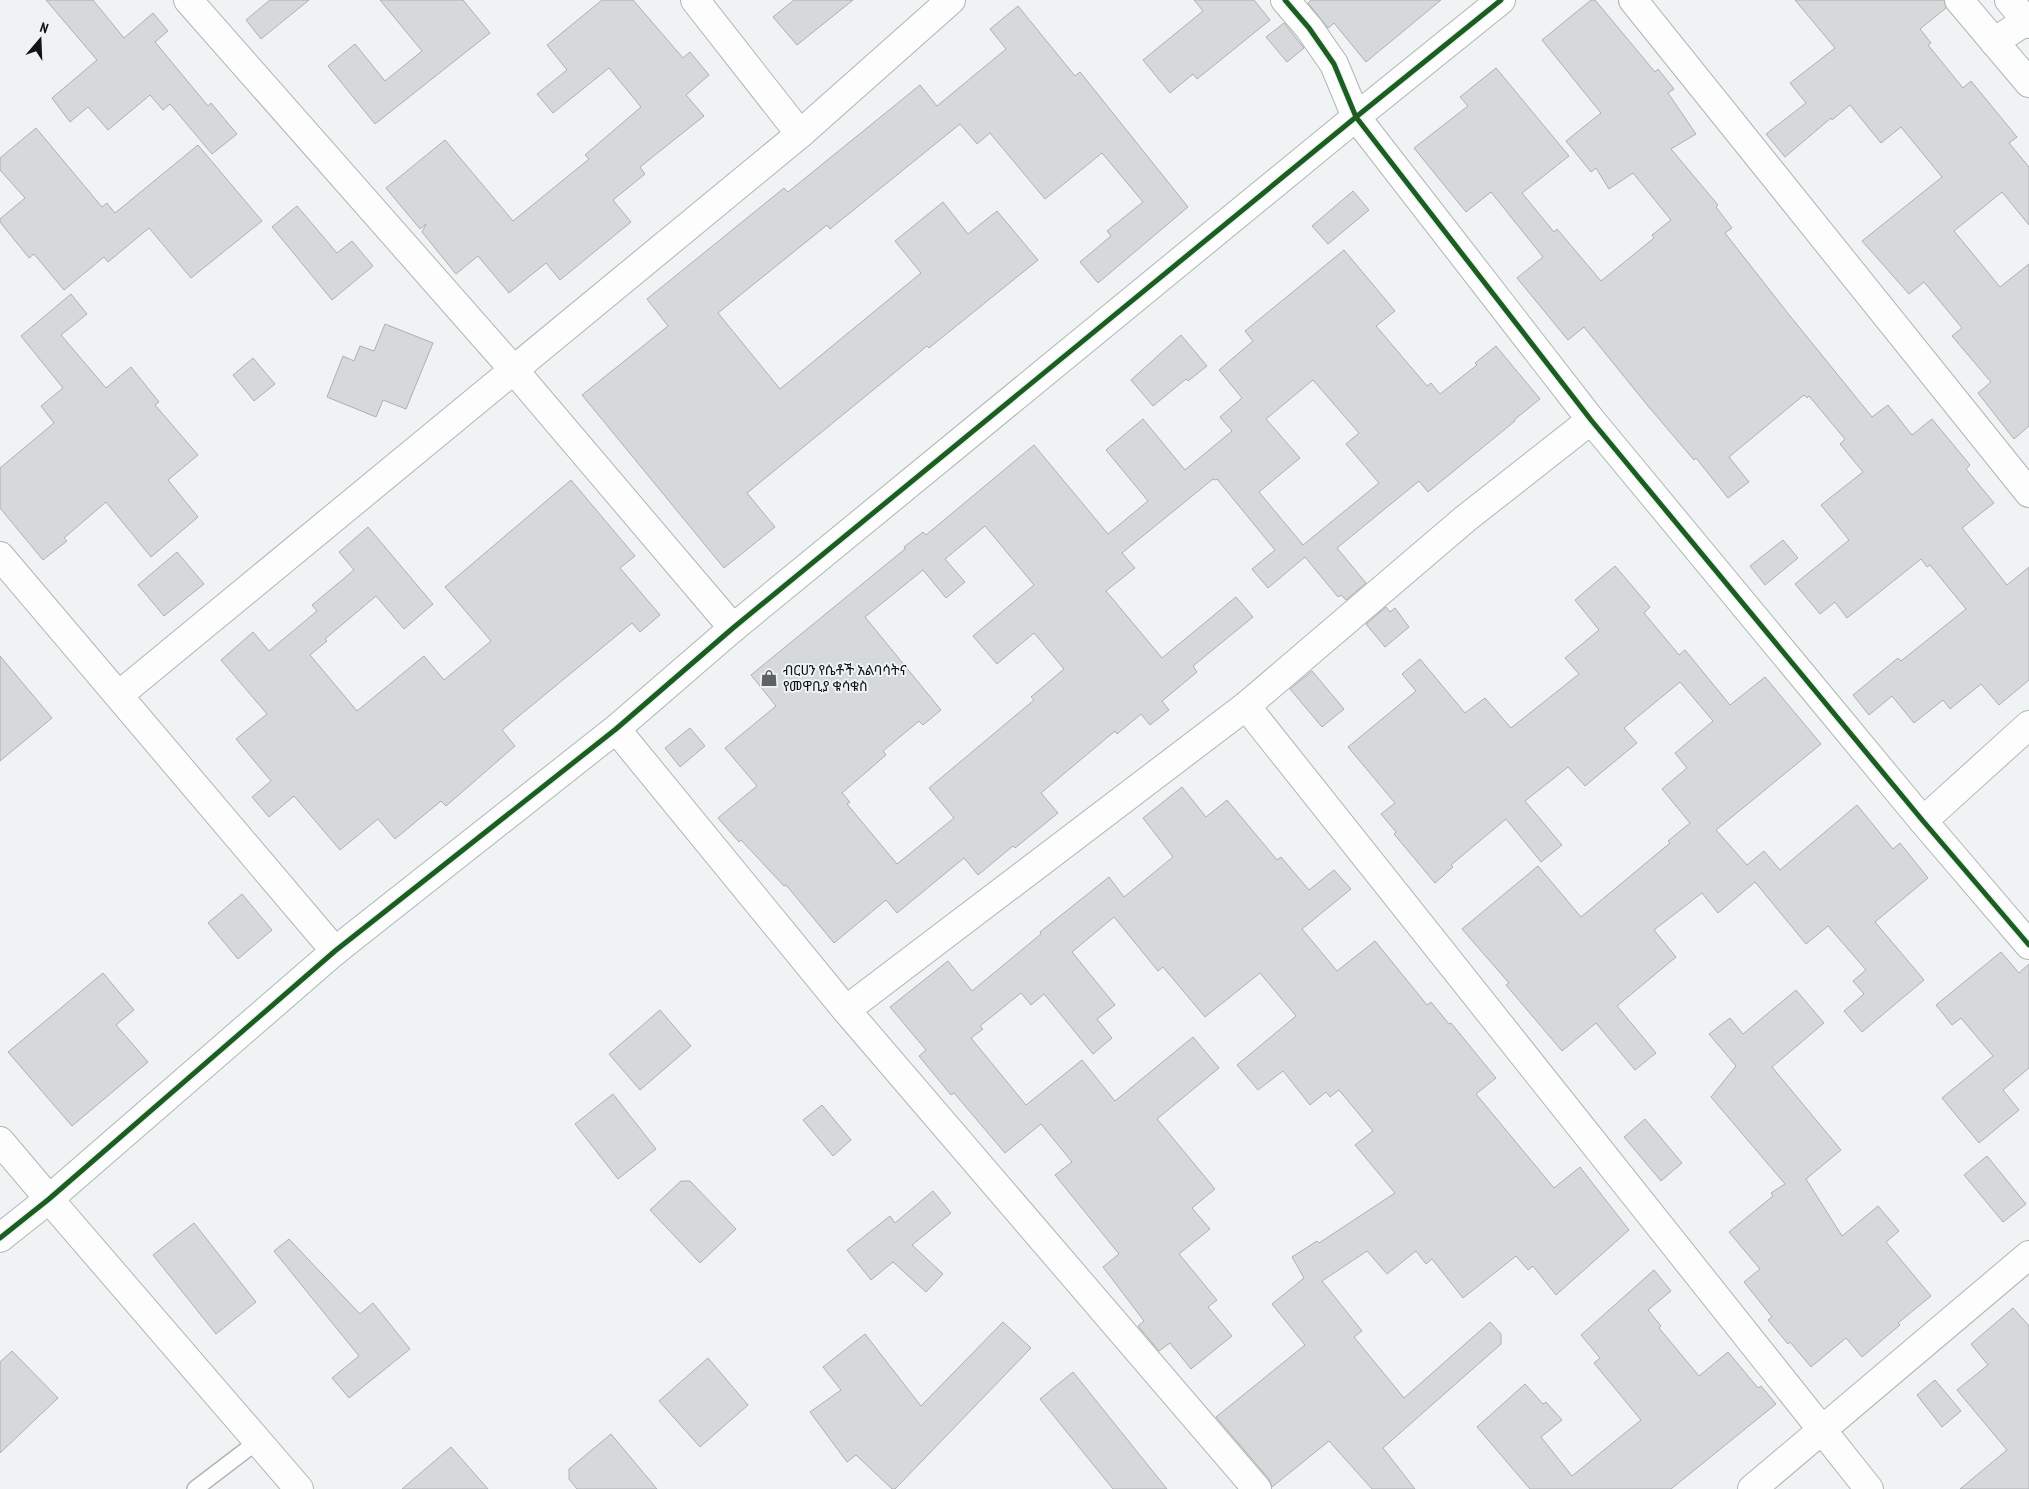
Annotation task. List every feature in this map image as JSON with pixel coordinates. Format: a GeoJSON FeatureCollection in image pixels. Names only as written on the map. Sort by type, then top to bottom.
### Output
{"type":"FeatureCollection","features":[{"type":"Feature","properties":{"kind":"street"},"geometry":{"type":"LineString","coordinates":[[188,0],[513,369],[733,628]]}},
{"type":"Feature","properties":{"kind":"street"},"geometry":{"type":"LineString","coordinates":[[695,0],[800,134]]}},
{"type":"Feature","properties":{"kind":"street"},"geometry":{"type":"LineString","coordinates":[[119,695],[800,134],[951,0]]}},
{"type":"Feature","properties":{"kind":"street"},"geometry":{"type":"LineString","coordinates":[[1285,0],[1309,28],[1334,64],[1356,117],[1591,420],[1923,821],[2029,945]]}},
{"type":"Feature","properties":{"kind":"street"},"geometry":{"type":"LineString","coordinates":[[0,1238],[49,1199],[335,951],[616,729],[733,628],[1501,0]]}},
{"type":"Feature","properties":{"kind":"street"},"geometry":{"type":"LineString","coordinates":[[1633,0],[2029,494]]}},
{"type":"Feature","properties":{"kind":"street"},"geometry":{"type":"LineString","coordinates":[[1959,0],[2029,83]]}},
{"type":"Feature","properties":{"kind":"street"},"geometry":{"type":"LineString","coordinates":[[1994,42],[2028,22],[2008,0]]}},
{"type":"Feature","properties":{"kind":"street"},"geometry":{"type":"LineString","coordinates":[[846,1010],[1246,706],[1465,519],[1591,420]]}},
{"type":"Feature","properties":{"kind":"street"},"geometry":{"type":"LineString","coordinates":[[0,556],[335,951]]}},
{"type":"Feature","properties":{"kind":"street"},"geometry":{"type":"LineString","coordinates":[[1246,706],[1869,1489]]}},
{"type":"Feature","properties":{"kind":"street"},"geometry":{"type":"LineString","coordinates":[[1923,821],[2029,725]]}},
{"type":"Feature","properties":{"kind":"street"},"geometry":{"type":"LineString","coordinates":[[616,729],[846,1010],[1258,1489]]}},
{"type":"Feature","properties":{"kind":"street"},"geometry":{"type":"LineString","coordinates":[[0,1142],[299,1489]]}},
{"type":"Feature","properties":{"kind":"street"},"geometry":{"type":"LineString","coordinates":[[1752,1489],[2029,1255]]}},
{"type":"Feature","properties":{"kind":"lane"},"geometry":{"type":"LineString","coordinates":[[195,1489],[258,1442]]}},
{"type":"Feature","properties":{"kind":"building"},"geometry":{"type":"Polygon","coordinates":[[[46,0],[93,0],[124,38],[153,13],[168,31],[155,42],[208,106],[211,103],[237,134],[212,154],[170,104],[163,110],[150,95],[108,130],[88,107],[70,122],[52,98],[97,60],[46,0]]]}},
{"type":"Feature","properties":{"kind":"building"},"geometry":{"type":"Polygon","coordinates":[[[270,0],[309,0],[261,39],[246,20],[270,0]]]}},
{"type":"Feature","properties":{"kind":"building"},"geometry":{"type":"Polygon","coordinates":[[[380,0],[463,0],[490,33],[375,124],[328,66],[355,44],[385,81],[422,51],[380,0]]]}},
{"type":"Feature","properties":{"kind":"building"},"geometry":{"type":"Polygon","coordinates":[[[602,0],[633,0],[683,58],[690,52],[709,75],[686,95],[704,116],[640,167],[645,174],[613,200],[631,222],[560,280],[546,263],[509,293],[478,256],[456,274],[422,232],[426,224],[420,229],[386,188],[445,140],[513,221],[589,159],[585,155],[641,107],[609,68],[553,113],[537,94],[567,70],[547,45],[602,0]]]}},
{"type":"Feature","properties":{"kind":"building"},"geometry":{"type":"Polygon","coordinates":[[[794,0],[853,0],[797,45],[773,17],[794,0]]]}},
{"type":"Feature","properties":{"kind":"building"},"geometry":{"type":"Polygon","coordinates":[[[1194,0],[1254,0],[1270,20],[1197,79],[1193,74],[1170,93],[1143,60],[1203,11],[1194,0]]]}},
{"type":"Feature","properties":{"kind":"building"},"geometry":{"type":"Polygon","coordinates":[[[1311,0],[1441,0],[1366,62],[1334,23],[1328,28],[1308,3],[1311,0]]]}},
{"type":"Feature","properties":{"kind":"building"},"geometry":{"type":"Polygon","coordinates":[[[1591,0],[1595,0],[1655,72],[1658,69],[1674,89],[1668,93],[1696,134],[1671,149],[1718,205],[1716,207],[1732,228],[1725,233],[1786,311],[1872,417],[1888,405],[1912,435],[1932,419],[1970,465],[1966,469],[1994,503],[1962,528],[2007,585],[2029,567],[2029,680],[1999,705],[1981,684],[1950,709],[1943,700],[1914,723],[1892,696],[1869,715],[1853,695],[1898,658],[1901,661],[1966,609],[1930,565],[1927,567],[1921,559],[1847,618],[1835,602],[1820,614],[1795,584],[1849,540],[1821,505],[1863,472],[1840,444],[1845,439],[1809,396],[1807,398],[1804,395],[1729,457],[1749,482],[1728,498],[1696,458],[1694,460],[1648,406],[1584,327],[1568,340],[1517,278],[1543,257],[1491,192],[1466,212],[1414,148],[1468,106],[1460,97],[1496,68],[1569,156],[1522,193],[1554,232],[1557,229],[1601,281],[1654,238],[1652,235],[1671,220],[1633,173],[1609,189],[1596,168],[1591,172],[1566,141],[1601,113],[1542,40],[1591,0]]]}},
{"type":"Feature","properties":{"kind":"building"},"geometry":{"type":"Polygon","coordinates":[[[1795,0],[1944,0],[1946,8],[1920,29],[1931,43],[1928,45],[1963,88],[1971,81],[2017,137],[2009,143],[2029,167],[2029,225],[2002,192],[1954,231],[2000,287],[2029,264],[2029,426],[2014,439],[1978,393],[1991,382],[1952,336],[1962,328],[1924,282],[1909,294],[1862,241],[1942,177],[1901,127],[1881,143],[1850,105],[1832,120],[1831,118],[1785,157],[1766,134],[1806,103],[1790,83],[1835,48],[1795,0]]]}},
{"type":"Feature","properties":{"kind":"building"},"geometry":{"type":"Polygon","coordinates":[[[1018,6],[1075,76],[1080,72],[1188,207],[1098,283],[1080,262],[1111,236],[1107,231],[1143,202],[1102,153],[1045,199],[990,133],[977,144],[960,124],[830,229],[827,225],[718,313],[780,389],[921,273],[895,241],[943,202],[968,234],[997,211],[1038,260],[929,348],[927,346],[747,493],[775,527],[724,568],[582,395],[668,326],[647,299],[784,188],[788,192],[920,85],[937,106],[1006,49],[990,29],[1018,6]]]}},
{"type":"Feature","properties":{"kind":"building"},"geometry":{"type":"Polygon","coordinates":[[[1284,23],[1304,48],[1287,62],[1266,37],[1284,23]]]}},
{"type":"Feature","properties":{"kind":"building"},"geometry":{"type":"Polygon","coordinates":[[[36,128],[102,207],[107,203],[115,213],[198,145],[262,221],[191,278],[149,228],[108,262],[104,257],[64,290],[34,254],[29,258],[0,222],[0,219],[25,198],[0,170],[0,158],[36,128]]]}},
{"type":"Feature","properties":{"kind":"building"},"geometry":{"type":"Polygon","coordinates":[[[1353,191],[1369,210],[1328,244],[1312,226],[1353,191]]]}},
{"type":"Feature","properties":{"kind":"building"},"geometry":{"type":"Polygon","coordinates":[[[297,206],[337,253],[352,241],[373,266],[332,300],[272,227],[297,206]]]}},
{"type":"Feature","properties":{"kind":"building"},"geometry":{"type":"Polygon","coordinates":[[[1344,250],[1395,311],[1376,326],[1427,386],[1431,383],[1440,394],[1477,365],[1475,363],[1496,346],[1540,399],[1428,492],[1419,481],[1337,548],[1366,583],[1346,600],[1341,595],[1338,597],[1305,557],[1268,588],[1252,569],[1275,550],[1217,479],[1213,479],[1122,553],[1135,568],[1106,591],[1162,658],[1236,597],[1253,617],[1193,666],[1197,672],[1162,701],[1169,710],[1150,725],[1141,714],[1117,734],[1115,731],[1041,793],[1058,813],[1015,848],[1013,846],[978,875],[964,858],[897,913],[886,900],[834,943],[786,885],[784,886],[741,840],[739,842],[718,818],[757,786],[725,748],[776,706],[751,675],[905,549],[904,547],[923,532],[926,535],[1034,445],[1108,534],[1148,501],[1106,450],[1143,419],[1185,470],[1232,431],[1220,417],[1242,398],[1219,370],[1253,341],[1245,331],[1344,250]],[[1313,380],[1266,419],[1300,458],[1259,492],[1303,545],[1379,483],[1346,444],[1359,433],[1313,380]],[[985,526],[945,559],[965,582],[946,598],[923,570],[865,617],[941,710],[923,725],[919,721],[883,751],[886,755],[842,793],[850,802],[847,804],[897,864],[954,818],[929,788],[1034,700],[1031,697],[1064,669],[1034,633],[997,664],[973,636],[1034,585],[985,526]]]}},
{"type":"Feature","properties":{"kind":"building"},"geometry":{"type":"Polygon","coordinates":[[[71,294],[87,314],[61,335],[106,388],[131,367],[159,402],[155,405],[198,455],[168,480],[198,517],[151,557],[106,502],[64,538],[67,541],[43,560],[0,508],[0,468],[54,423],[41,406],[63,388],[21,336],[71,294]]]}},
{"type":"Feature","properties":{"kind":"building"},"geometry":{"type":"Polygon","coordinates":[[[385,324],[433,343],[406,409],[383,400],[376,417],[327,397],[343,356],[354,361],[360,346],[374,351],[385,324]]]}},
{"type":"Feature","properties":{"kind":"building"},"geometry":{"type":"Polygon","coordinates":[[[1181,335],[1207,366],[1188,381],[1186,379],[1153,406],[1131,380],[1181,335]]]}},
{"type":"Feature","properties":{"kind":"building"},"geometry":{"type":"Polygon","coordinates":[[[253,358],[275,384],[254,401],[233,375],[253,358]]]}},
{"type":"Feature","properties":{"kind":"building"},"geometry":{"type":"Polygon","coordinates":[[[571,480],[635,556],[620,568],[660,615],[640,632],[632,623],[502,730],[515,746],[446,806],[441,801],[395,839],[378,819],[340,850],[294,796],[269,817],[252,797],[271,781],[236,739],[267,714],[221,660],[253,632],[269,651],[317,611],[312,605],[354,570],[339,552],[368,527],[433,604],[404,629],[376,596],[325,639],[327,641],[310,655],[357,711],[424,656],[444,680],[491,641],[445,587],[571,480]]]}},
{"type":"Feature","properties":{"kind":"building"},"geometry":{"type":"Polygon","coordinates":[[[1783,540],[1798,558],[1765,585],[1750,566],[1783,540]]]}},
{"type":"Feature","properties":{"kind":"building"},"geometry":{"type":"Polygon","coordinates":[[[177,552],[204,584],[164,616],[138,585],[177,552]]]}},
{"type":"Feature","properties":{"kind":"building"},"geometry":{"type":"Polygon","coordinates":[[[1615,566],[1650,607],[1644,613],[1679,655],[1685,650],[1730,705],[1765,677],[1821,744],[1716,830],[1747,865],[1764,851],[1780,870],[1857,805],[1893,849],[1900,843],[1928,878],[1875,922],[1924,980],[1862,1032],[1844,1011],[1864,994],[1853,981],[1866,970],[1828,926],[1806,944],[1755,882],[1718,913],[1702,893],[1654,930],[1676,957],[1617,1006],[1656,1053],[1635,1070],[1596,1023],[1562,1051],[1506,985],[1509,983],[1462,929],[1538,866],[1581,917],[1670,843],[1668,841],[1690,823],[1662,789],[1687,768],[1675,753],[1713,721],[1680,682],[1624,728],[1637,743],[1585,786],[1568,767],[1525,801],[1562,845],[1541,862],[1506,819],[1451,865],[1453,867],[1435,883],[1394,834],[1396,832],[1381,814],[1395,803],[1348,747],[1416,691],[1402,674],[1420,659],[1465,713],[1485,698],[1511,728],[1579,674],[1565,658],[1599,630],[1575,600],[1615,566]]]}},
{"type":"Feature","properties":{"kind":"building"},"geometry":{"type":"Polygon","coordinates":[[[1386,607],[1390,612],[1395,608],[1409,627],[1385,647],[1366,624],[1386,607]]]}},
{"type":"Feature","properties":{"kind":"building"},"geometry":{"type":"Polygon","coordinates":[[[0,656],[52,718],[0,761],[0,656]]]}},
{"type":"Feature","properties":{"kind":"building"},"geometry":{"type":"Polygon","coordinates":[[[1312,671],[1344,709],[1322,727],[1290,689],[1312,671]]]}},
{"type":"Feature","properties":{"kind":"building"},"geometry":{"type":"Polygon","coordinates":[[[690,728],[705,746],[680,767],[665,748],[690,728]]]}},
{"type":"Feature","properties":{"kind":"building"},"geometry":{"type":"Polygon","coordinates":[[[1182,787],[1206,817],[1227,800],[1277,860],[1281,857],[1309,890],[1334,870],[1351,889],[1302,929],[1337,971],[1375,941],[1427,1005],[1431,1002],[1449,1024],[1451,1023],[1496,1078],[1476,1094],[1554,1188],[1580,1167],[1629,1230],[1556,1295],[1533,1266],[1528,1270],[1516,1256],[1463,1298],[1432,1259],[1426,1264],[1416,1251],[1387,1274],[1367,1251],[1322,1281],[1362,1331],[1354,1337],[1404,1398],[1490,1322],[1501,1334],[1501,1344],[1383,1448],[1415,1489],[1372,1489],[1329,1441],[1272,1487],[1269,1479],[1216,1417],[1305,1345],[1272,1304],[1304,1278],[1292,1257],[1317,1241],[1319,1243],[1395,1193],[1355,1145],[1373,1131],[1339,1090],[1330,1097],[1326,1092],[1310,1105],[1283,1071],[1258,1090],[1237,1065],[1296,1016],[1260,973],[1205,1017],[1163,967],[1158,971],[1114,917],[1072,952],[1115,1005],[1097,1019],[1112,1038],[1093,1054],[1044,994],[1031,1005],[1021,993],[980,1026],[983,1029],[971,1038],[1026,1105],[1082,1060],[1115,1101],[1193,1037],[1219,1068],[1157,1119],[1215,1189],[1192,1208],[1210,1229],[1179,1254],[1217,1300],[1208,1307],[1232,1336],[1191,1369],[1170,1343],[1159,1351],[1138,1326],[1144,1321],[1103,1267],[1119,1254],[1055,1175],[1072,1162],[1041,1124],[1005,1153],[954,1093],[951,1095],[919,1056],[926,1050],[890,1007],[948,961],[972,991],[1041,934],[1040,932],[1109,877],[1124,897],[1173,857],[1143,818],[1182,787]]]}},
{"type":"Feature","properties":{"kind":"building"},"geometry":{"type":"Polygon","coordinates":[[[242,894],[272,930],[238,959],[208,923],[242,894]]]}},
{"type":"Feature","properties":{"kind":"building"},"geometry":{"type":"Polygon","coordinates":[[[2001,952],[2019,973],[2029,964],[2029,1068],[2003,1090],[2019,1110],[1979,1143],[1942,1098],[1993,1056],[1961,1018],[1952,1025],[1936,1005],[2001,952]]]}},
{"type":"Feature","properties":{"kind":"building"},"geometry":{"type":"Polygon","coordinates":[[[103,973],[134,1010],[116,1025],[148,1062],[72,1126],[8,1052],[103,973]]]}},
{"type":"Feature","properties":{"kind":"building"},"geometry":{"type":"Polygon","coordinates":[[[1796,990],[1824,1023],[1772,1067],[1841,1150],[1806,1179],[1842,1236],[1878,1206],[1899,1231],[1886,1242],[1931,1296],[1898,1323],[1900,1325],[1862,1357],[1846,1338],[1811,1367],[1768,1320],[1772,1317],[1744,1282],[1760,1269],[1729,1232],[1773,1196],[1771,1193],[1785,1184],[1711,1097],[1736,1066],[1709,1034],[1730,1018],[1743,1034],[1796,990]]]}},
{"type":"Feature","properties":{"kind":"building"},"geometry":{"type":"Polygon","coordinates":[[[660,1010],[691,1046],[640,1090],[609,1054],[660,1010]]]}},
{"type":"Feature","properties":{"kind":"building"},"geometry":{"type":"Polygon","coordinates":[[[613,1094],[656,1149],[618,1179],[575,1124],[613,1094]]]}},
{"type":"Feature","properties":{"kind":"building"},"geometry":{"type":"Polygon","coordinates":[[[822,1105],[851,1140],[833,1156],[803,1120],[822,1105]]]}},
{"type":"Feature","properties":{"kind":"building"},"geometry":{"type":"Polygon","coordinates":[[[1645,1119],[1682,1163],[1661,1181],[1624,1137],[1645,1119]]]}},
{"type":"Feature","properties":{"kind":"building"},"geometry":{"type":"Polygon","coordinates":[[[1987,1156],[2026,1204],[2003,1222],[1964,1175],[1987,1156]]]}},
{"type":"Feature","properties":{"kind":"building"},"geometry":{"type":"Polygon","coordinates":[[[681,1181],[690,1181],[736,1229],[700,1263],[650,1210],[681,1181]]]}},
{"type":"Feature","properties":{"kind":"building"},"geometry":{"type":"Polygon","coordinates":[[[933,1191],[951,1213],[912,1245],[943,1274],[926,1292],[893,1262],[871,1280],[847,1250],[890,1216],[895,1223],[933,1191]]]}},
{"type":"Feature","properties":{"kind":"building"},"geometry":{"type":"Polygon","coordinates":[[[194,1223],[256,1302],[216,1334],[153,1255],[194,1223]]]}},
{"type":"Feature","properties":{"kind":"building"},"geometry":{"type":"Polygon","coordinates":[[[289,1239],[360,1314],[373,1303],[410,1349],[349,1398],[332,1378],[359,1356],[274,1251],[289,1239]]]}},
{"type":"Feature","properties":{"kind":"building"},"geometry":{"type":"Polygon","coordinates":[[[1654,1270],[1671,1291],[1648,1310],[1661,1326],[1659,1328],[1699,1376],[1728,1352],[1758,1388],[1761,1386],[1776,1404],[1671,1489],[1530,1489],[1477,1427],[1525,1384],[1543,1404],[1546,1402],[1562,1420],[1541,1437],[1572,1476],[1641,1420],[1594,1363],[1600,1358],[1581,1335],[1654,1270]]]}},
{"type":"Feature","properties":{"kind":"building"},"geometry":{"type":"Polygon","coordinates":[[[2013,1308],[2029,1326],[2029,1489],[1960,1489],[2007,1450],[1957,1390],[1988,1365],[1971,1344],[2013,1308]]]}},
{"type":"Feature","properties":{"kind":"building"},"geometry":{"type":"Polygon","coordinates":[[[1003,1322],[1031,1348],[895,1489],[892,1489],[856,1455],[847,1462],[810,1412],[841,1390],[823,1367],[865,1334],[921,1406],[1003,1322]]]}},
{"type":"Feature","properties":{"kind":"building"},"geometry":{"type":"Polygon","coordinates":[[[12,1351],[58,1398],[0,1453],[0,1362],[12,1351]]]}},
{"type":"Feature","properties":{"kind":"building"},"geometry":{"type":"Polygon","coordinates":[[[708,1358],[748,1405],[700,1447],[659,1401],[708,1358]]]}},
{"type":"Feature","properties":{"kind":"building"},"geometry":{"type":"Polygon","coordinates":[[[1073,1372],[1167,1489],[1113,1489],[1040,1399],[1073,1372]]]}},
{"type":"Feature","properties":{"kind":"building"},"geometry":{"type":"Polygon","coordinates":[[[1935,1380],[1961,1411],[1942,1427],[1917,1395],[1935,1380]]]}},
{"type":"Feature","properties":{"kind":"building"},"geometry":{"type":"Polygon","coordinates":[[[611,1434],[657,1489],[577,1489],[569,1479],[569,1469],[611,1434]]]}},
{"type":"Feature","properties":{"kind":"building"},"geometry":{"type":"Polygon","coordinates":[[[451,1447],[488,1489],[402,1489],[451,1447]]]}},
{"type":"Feature","properties":{"kind":"cycle path"},"geometry":{"type":"LineString","coordinates":[[1285,0],[1309,28],[1334,64],[1356,117],[1591,420],[1923,821],[2029,945]]}},
{"type":"Feature","properties":{"kind":"cycle path"},"geometry":{"type":"LineString","coordinates":[[0,1238],[49,1199],[335,951],[616,729],[733,628],[1501,0]]}},
{"type":"Feature","properties":{"kind":"place","name":"ብርሀን የሴቶች አልባሳትና የመዋቢያ ቁሳቁስ"},"geometry":{"type":"Point","coordinates":[769,678]}}]}
